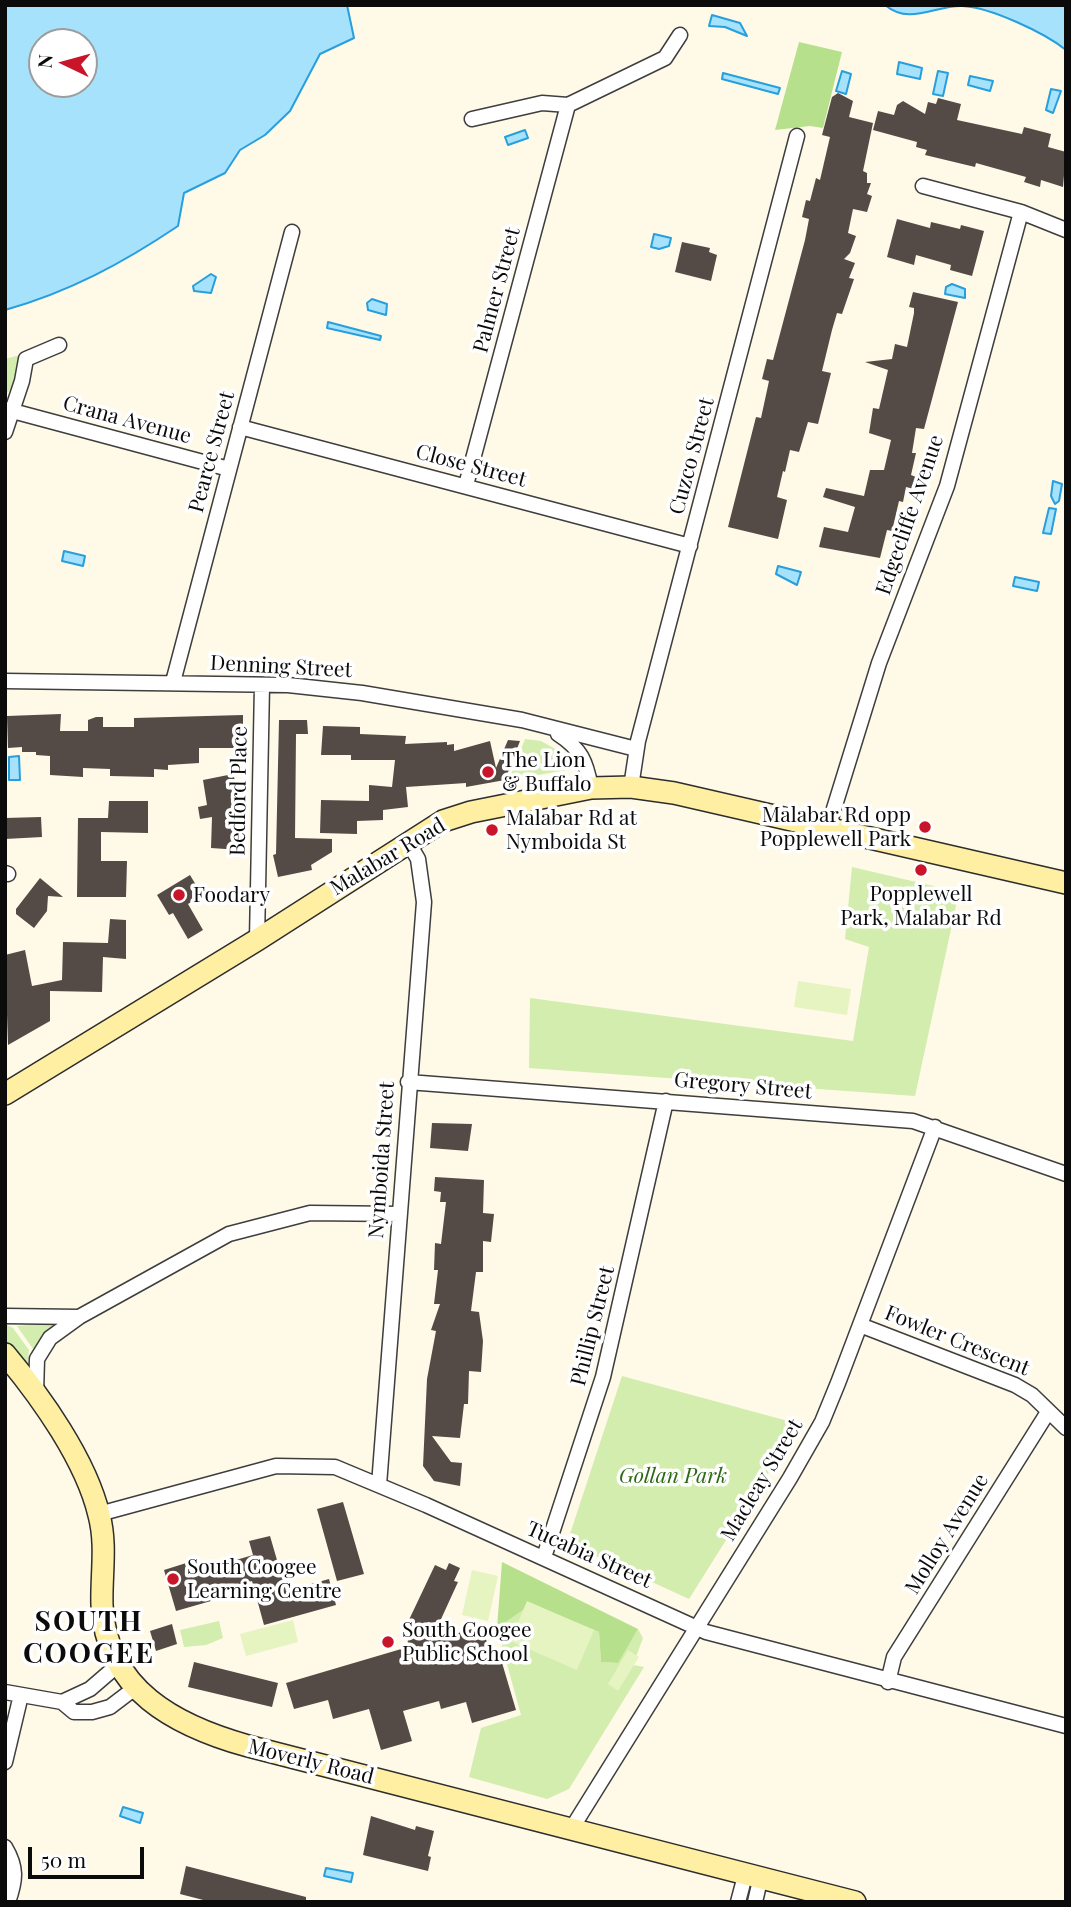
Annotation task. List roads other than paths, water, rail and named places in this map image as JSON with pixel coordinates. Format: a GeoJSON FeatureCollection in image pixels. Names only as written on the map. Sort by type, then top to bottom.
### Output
{"type":"FeatureCollection","features":[{"type":"Feature","properties":{"kind":"main road","name":"Malabar Road"},"geometry":{"type":"LineString","coordinates":[[5,1094],[257,940],[443,821],[471,812],[591,788],[631,787],[674,793],[1066,883]]}},
{"type":"Feature","properties":{"kind":"main road","name":"Moverly Road"},"geometry":{"type":"LineString","coordinates":[[5,1354],[36,1396],[82,1469],[99,1514],[104,1625],[119,1664],[135,1688],[173,1719],[213,1737],[855,1902]]}},
{"type":"Feature","properties":{"kind":"street"},"geometry":{"type":"LineString","coordinates":[[472,119],[542,103],[568,105],[665,58],[680,35]]}},
{"type":"Feature","properties":{"kind":"street","name":"Palmer Street"},"geometry":{"type":"LineString","coordinates":[[466,485],[568,105]]}},
{"type":"Feature","properties":{"kind":"street","name":"Cuzco Street"},"geometry":{"type":"LineString","coordinates":[[631,787],[636,749],[797,136]]}},
{"type":"Feature","properties":{"kind":"street"},"geometry":{"type":"LineString","coordinates":[[923,186],[1021,212],[1066,230]]}},
{"type":"Feature","properties":{"kind":"street","name":"Edgecliffe Avenue"},"geometry":{"type":"LineString","coordinates":[[828,828],[879,663],[947,486],[1021,212]]}},
{"type":"Feature","properties":{"kind":"street","name":"Pearce Street"},"geometry":{"type":"LineString","coordinates":[[173,682],[292,232]]}},
{"type":"Feature","properties":{"kind":"street"},"geometry":{"type":"LineString","coordinates":[[5,432],[9,410],[26,359],[59,345]]}},
{"type":"Feature","properties":{"kind":"street","name":"Crana Avenue"},"geometry":{"type":"LineString","coordinates":[[9,410],[229,470]]}},
{"type":"Feature","properties":{"kind":"street","name":"Close Street"},"geometry":{"type":"LineString","coordinates":[[240,428],[466,485],[690,546]]}},
{"type":"Feature","properties":{"kind":"street","name":"Denning Street"},"geometry":{"type":"LineString","coordinates":[[5,681],[173,682],[262,685],[362,693],[522,720],[636,749]]}},
{"type":"Feature","properties":{"kind":"street","name":"Bedford Place"},"geometry":{"type":"LineString","coordinates":[[257,940],[262,685]]}},
{"type":"Feature","properties":{"kind":"street","name":"Denning Street"},"geometry":{"type":"LineString","coordinates":[[550,729],[576,746],[583,755],[591,788]]}},
{"type":"Feature","properties":{"kind":"street","name":"Nymboida Street"},"geometry":{"type":"LineString","coordinates":[[379,1485],[424,901],[418,859],[408,842]]}},
{"type":"Feature","properties":{"kind":"street","name":"Gregory Street"},"geometry":{"type":"LineString","coordinates":[[408,1082],[914,1121],[1066,1174]]}},
{"type":"Feature","properties":{"kind":"street","name":"Phillip Street"},"geometry":{"type":"LineString","coordinates":[[544,1558],[603,1377],[666,1101]]}},
{"type":"Feature","properties":{"kind":"street","name":"Macleay Street"},"geometry":{"type":"LineString","coordinates":[[572,1828],[822,1422],[935,1127]]}},
{"type":"Feature","properties":{"kind":"street"},"geometry":{"type":"LineString","coordinates":[[36,1396],[34,1376],[50,1338],[79,1317],[241,1230],[310,1213],[400,1214]]}},
{"type":"Feature","properties":{"kind":"street"},"geometry":{"type":"LineString","coordinates":[[5,1316],[79,1317]]}},
{"type":"Feature","properties":{"kind":"street","name":"Fowler Crescent"},"geometry":{"type":"LineString","coordinates":[[860,1325],[1014,1385],[1032,1395],[1066,1428]]}},
{"type":"Feature","properties":{"kind":"street","name":"Molloy Avenue"},"geometry":{"type":"LineString","coordinates":[[888,1682],[894,1657],[1048,1412]]}},
{"type":"Feature","properties":{"kind":"street","name":"Tucabia Street"},"geometry":{"type":"LineString","coordinates":[[99,1514],[276,1466],[335,1467],[725,1639],[1066,1726]]}},
{"type":"Feature","properties":{"kind":"street"},"geometry":{"type":"LineString","coordinates":[[62,1702],[90,1689],[119,1664]]}},
{"type":"Feature","properties":{"kind":"street"},"geometry":{"type":"LineString","coordinates":[[5,1692],[62,1702],[74,1712],[92,1712],[110,1707],[135,1688]]}},
{"type":"Feature","properties":{"kind":"street"},"geometry":{"type":"LineString","coordinates":[[5,1762],[21,1695]]}},
{"type":"Feature","properties":{"kind":"street"},"geometry":{"type":"LineString","coordinates":[[5,1847],[15,1862],[13,1888],[8,1902]]}},
{"type":"Feature","properties":{"kind":"street"},"geometry":{"type":"LineString","coordinates":[[738,1902],[753,1874]]}},
{"type":"Feature","properties":{"kind":"street"},"geometry":{"type":"LineString","coordinates":[[753,1874],[755,1902]]}},
{"type":"Feature","properties":{"kind":"water"},"geometry":{"type":"Polygon","coordinates":[[[5,5],[347,5],[354,38],[320,54],[290,111],[265,135],[240,150],[225,173],[184,193],[178,226],[95,275],[29,303],[5,310],[5,5]]]}},
{"type":"Feature","properties":{"kind":"water"},"geometry":{"type":"Polygon","coordinates":[[[885,5],[1066,5],[1066,50],[1017,22],[974,7],[952,7],[904,14],[885,5]]]}},
{"type":"Feature","properties":{"kind":"water"},"geometry":{"type":"Polygon","coordinates":[[[712,15],[740,23],[747,36],[725,27],[709,26],[712,15]]]}},
{"type":"Feature","properties":{"kind":"water"},"geometry":{"type":"Polygon","coordinates":[[[899,62],[922,68],[920,79],[897,74],[899,62]]]}},
{"type":"Feature","properties":{"kind":"water"},"geometry":{"type":"Polygon","coordinates":[[[842,71],[851,74],[846,94],[836,91],[842,71]]]}},
{"type":"Feature","properties":{"kind":"water"},"geometry":{"type":"Polygon","coordinates":[[[938,71],[948,73],[943,96],[933,94],[938,71]]]}},
{"type":"Feature","properties":{"kind":"water"},"geometry":{"type":"Polygon","coordinates":[[[723,73],[780,88],[778,94],[722,79],[723,73]]]}},
{"type":"Feature","properties":{"kind":"water"},"geometry":{"type":"Polygon","coordinates":[[[970,76],[993,81],[990,91],[968,85],[970,76]]]}},
{"type":"Feature","properties":{"kind":"water"},"geometry":{"type":"Polygon","coordinates":[[[1051,89],[1061,91],[1053,113],[1046,110],[1051,89]]]}},
{"type":"Feature","properties":{"kind":"water"},"geometry":{"type":"Polygon","coordinates":[[[525,130],[528,138],[508,145],[505,137],[525,130]]]}},
{"type":"Feature","properties":{"kind":"water"},"geometry":{"type":"Polygon","coordinates":[[[654,234],[671,238],[669,246],[659,249],[651,247],[654,234]]]}},
{"type":"Feature","properties":{"kind":"water"},"geometry":{"type":"Polygon","coordinates":[[[211,274],[216,277],[211,293],[194,291],[193,286],[211,274]]]}},
{"type":"Feature","properties":{"kind":"water"},"geometry":{"type":"Polygon","coordinates":[[[952,284],[965,289],[965,298],[945,294],[946,287],[952,284]]]}},
{"type":"Feature","properties":{"kind":"water"},"geometry":{"type":"Polygon","coordinates":[[[372,299],[387,304],[386,315],[368,310],[367,303],[372,299]]]}},
{"type":"Feature","properties":{"kind":"water"},"geometry":{"type":"Polygon","coordinates":[[[328,322],[381,336],[380,340],[327,328],[328,322]]]}},
{"type":"Feature","properties":{"kind":"water"},"geometry":{"type":"Polygon","coordinates":[[[1053,481],[1062,484],[1059,501],[1055,504],[1051,496],[1053,481]]]}},
{"type":"Feature","properties":{"kind":"water"},"geometry":{"type":"Polygon","coordinates":[[[1049,508],[1056,509],[1051,534],[1043,533],[1049,508]]]}},
{"type":"Feature","properties":{"kind":"water"},"geometry":{"type":"Polygon","coordinates":[[[64,551],[85,556],[83,566],[62,561],[64,551]]]}},
{"type":"Feature","properties":{"kind":"water"},"geometry":{"type":"Polygon","coordinates":[[[778,566],[801,572],[797,585],[776,574],[778,566]]]}},
{"type":"Feature","properties":{"kind":"water"},"geometry":{"type":"Polygon","coordinates":[[[1015,577],[1039,582],[1037,591],[1013,586],[1015,577]]]}},
{"type":"Feature","properties":{"kind":"water"},"geometry":{"type":"Polygon","coordinates":[[[19,756],[20,780],[9,780],[9,757],[19,756]]]}},
{"type":"Feature","properties":{"kind":"water"},"geometry":{"type":"Polygon","coordinates":[[[123,1807],[143,1813],[140,1823],[120,1816],[123,1807]]]}},
{"type":"Feature","properties":{"kind":"water"},"geometry":{"type":"Polygon","coordinates":[[[326,1868],[353,1873],[351,1882],[324,1876],[326,1868]]]}},
{"type":"Feature","properties":{"kind":"place","name":"The Lion & Buffalo"},"geometry":{"type":"Point","coordinates":[488,772]}},
{"type":"Feature","properties":{"kind":"place","name":"Malabar Rd opp Popplewell Park"},"geometry":{"type":"Point","coordinates":[925,827]}},
{"type":"Feature","properties":{"kind":"place","name":"Malabar Rd at Nymboida St"},"geometry":{"type":"Point","coordinates":[492,830]}},
{"type":"Feature","properties":{"kind":"place","name":"Popplewell Park, Malabar Rd"},"geometry":{"type":"Point","coordinates":[921,870]}},
{"type":"Feature","properties":{"kind":"place","name":"Foodary"},"geometry":{"type":"Point","coordinates":[179,895]}},
{"type":"Feature","properties":{"kind":"place","name":"South Coogee Learning Centre"},"geometry":{"type":"Point","coordinates":[173,1579]}},
{"type":"Feature","properties":{"kind":"place","name":"South Coogee Public School"},"geometry":{"type":"Point","coordinates":[388,1642]}},
{"type":"Feature","properties":{"kind":"district","name":"SOUTH COOGEE"},"geometry":{"type":"Point","coordinates":[89,1638]}},
{"type":"Feature","properties":{"kind":"park label","name":"Gollan Park"},"geometry":{"type":"Point","coordinates":[673,1476]}}]}
